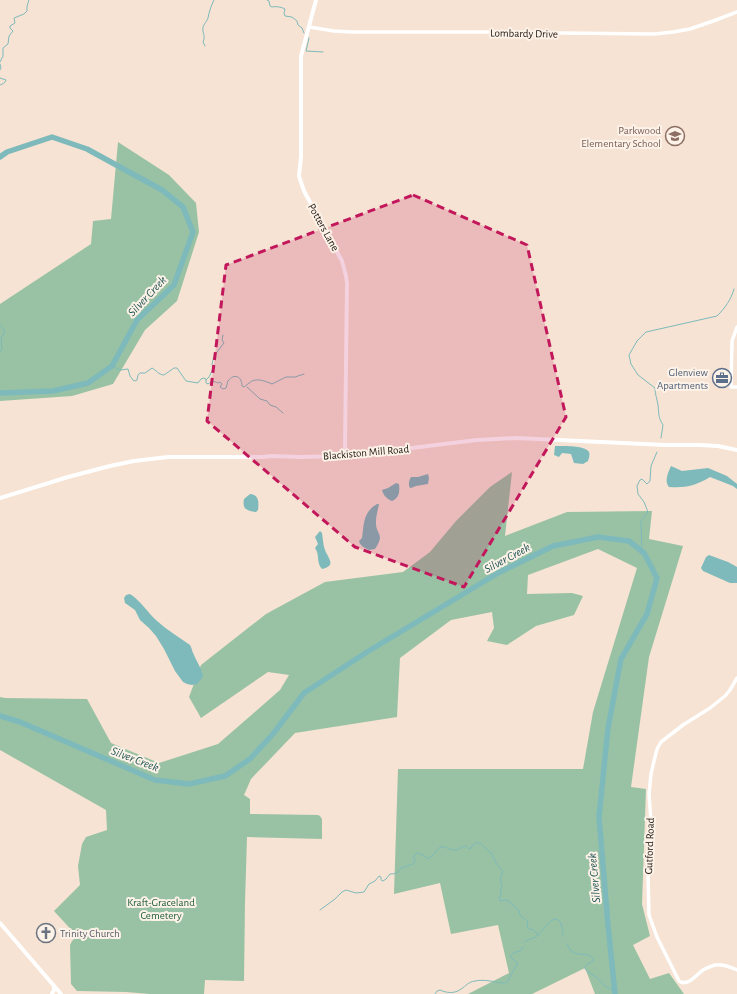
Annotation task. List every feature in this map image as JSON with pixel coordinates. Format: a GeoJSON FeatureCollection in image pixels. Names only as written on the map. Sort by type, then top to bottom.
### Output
{"type":"FeatureCollection","features":[{"type":"Feature","properties":{"kind":"main road","name":"Potters Lane"},"geometry":{"type":"LineString","coordinates":[[316,0],[301,56],[300,176],[304,192],[342,261],[346,276],[346,456]]}},
{"type":"Feature","properties":{"kind":"main road","name":"Blackiston Mill Road"},"geometry":{"type":"LineString","coordinates":[[0,498],[110,466],[168,457],[346,456],[477,440],[516,438],[665,445],[700,445],[718,446],[737,450]]}},
{"type":"Feature","properties":{"kind":"main road"},"geometry":{"type":"LineString","coordinates":[[0,923],[61,994]]}},
{"type":"Feature","properties":{"kind":"main road"},"geometry":{"type":"LineString","coordinates":[[52,994],[54,986]]}},
{"type":"Feature","properties":{"kind":"street","name":"Lombardy Drive"},"geometry":{"type":"LineString","coordinates":[[309,27],[351,32],[655,34],[690,29],[737,12]]}},
{"type":"Feature","properties":{"kind":"street"},"geometry":{"type":"LineString","coordinates":[[737,327],[732,341],[731,387],[737,387]]}},
{"type":"Feature","properties":{"kind":"street","name":"Gutford Road"},"geometry":{"type":"LineString","coordinates":[[737,678],[725,696],[710,708],[669,735],[661,742],[657,749],[651,774],[649,794],[651,822],[648,876],[649,915],[657,937],[679,981],[686,983],[711,966],[727,966],[737,970]]}},
{"type":"Feature","properties":{"kind":"highlighted area"},"geometry":{"type":"Polygon","coordinates":[[[413,195],[527,245],[566,417],[464,587],[355,547],[207,421],[226,265],[413,195]]]}},
{"type":"Feature","properties":{"kind":"green space"},"geometry":{"type":"Polygon","coordinates":[[[118,142],[169,175],[196,203],[199,232],[177,301],[145,330],[113,384],[72,396],[0,401],[0,304],[91,244],[93,221],[111,219],[118,142]]]}},
{"type":"Feature","properties":{"kind":"green space","name":"Kraft-Graceland Cemetery"},"geometry":{"type":"Polygon","coordinates":[[[512,472],[505,536],[567,512],[652,511],[649,539],[683,546],[649,657],[631,787],[646,789],[642,904],[650,936],[633,945],[650,979],[669,973],[684,994],[595,994],[585,968],[532,994],[468,994],[509,973],[498,925],[451,934],[440,883],[394,894],[398,769],[583,769],[593,712],[637,568],[598,549],[528,575],[527,594],[572,593],[583,596],[574,615],[536,626],[507,645],[487,641],[494,628],[492,612],[451,620],[400,658],[397,717],[295,733],[251,779],[244,795],[250,799],[250,814],[318,815],[322,819],[322,839],[247,837],[244,981],[205,980],[204,994],[150,994],[77,991],[71,984],[70,945],[77,936],[54,911],[80,885],[78,866],[82,844],[86,837],[107,830],[106,810],[0,750],[0,697],[87,699],[111,743],[159,763],[218,744],[280,690],[289,675],[268,672],[201,718],[189,697],[201,665],[266,614],[325,582],[403,572],[430,552],[456,521],[490,487],[512,472]]]}},
{"type":"Feature","properties":{"kind":"water"},"geometry":{"type":"Polygon","coordinates":[[[555,446],[573,446],[583,448],[589,452],[588,461],[583,464],[574,463],[571,454],[562,453],[559,457],[554,455],[555,446]]]}},
{"type":"Feature","properties":{"kind":"water"},"geometry":{"type":"Polygon","coordinates":[[[671,466],[682,471],[708,468],[727,476],[737,484],[737,489],[710,477],[690,486],[669,487],[667,480],[671,466]]]}},
{"type":"Feature","properties":{"kind":"water"},"geometry":{"type":"Polygon","coordinates":[[[428,474],[428,484],[410,488],[409,482],[411,477],[418,477],[428,474]]]}},
{"type":"Feature","properties":{"kind":"water"},"geometry":{"type":"Polygon","coordinates":[[[396,483],[399,484],[399,492],[398,496],[392,501],[383,494],[382,490],[396,483]]]}},
{"type":"Feature","properties":{"kind":"water"},"geometry":{"type":"Polygon","coordinates":[[[250,494],[258,499],[258,510],[256,512],[246,509],[244,505],[244,499],[250,494]]]}},
{"type":"Feature","properties":{"kind":"water"},"geometry":{"type":"Polygon","coordinates":[[[379,504],[376,517],[376,526],[380,540],[375,549],[369,550],[364,548],[359,541],[362,538],[365,519],[372,507],[379,504]]]}},
{"type":"Feature","properties":{"kind":"water"},"geometry":{"type":"Polygon","coordinates":[[[320,531],[322,533],[324,548],[330,561],[327,568],[322,569],[319,564],[315,548],[318,544],[315,537],[320,531]]]}},
{"type":"Feature","properties":{"kind":"water"},"geometry":{"type":"Polygon","coordinates":[[[709,555],[737,567],[737,583],[730,583],[703,571],[701,568],[706,557],[709,555]]]}},
{"type":"Feature","properties":{"kind":"water"},"geometry":{"type":"Polygon","coordinates":[[[130,594],[153,618],[190,645],[201,668],[203,677],[197,684],[192,685],[183,682],[175,671],[156,636],[140,620],[135,610],[125,603],[124,598],[126,595],[130,594]]]}},
{"type":"Feature","properties":{"kind":"waterway"},"geometry":{"type":"LineString","coordinates":[[0,62],[3,56],[3,48],[8,44],[9,36],[13,31],[10,26],[15,23],[14,18],[24,14],[27,11],[29,0]]}},
{"type":"Feature","properties":{"kind":"waterway"},"geometry":{"type":"LineString","coordinates":[[205,46],[203,42],[203,27],[208,18],[214,0]]}},
{"type":"Feature","properties":{"kind":"waterway"},"geometry":{"type":"LineString","coordinates":[[267,0],[269,1],[270,6],[285,9],[285,16],[292,17],[297,21],[304,33]]}},
{"type":"Feature","properties":{"kind":"waterway"},"geometry":{"type":"LineString","coordinates":[[309,38],[306,51],[323,52]]}},
{"type":"Feature","properties":{"kind":"waterway"},"geometry":{"type":"LineString","coordinates":[[0,64],[0,70]]}},
{"type":"Feature","properties":{"kind":"waterway"},"geometry":{"type":"LineString","coordinates":[[0,78],[6,80],[0,85]]}},
{"type":"Feature","properties":{"kind":"waterway","name":"Silver Creek"},"geometry":{"type":"LineString","coordinates":[[0,157],[7,152],[52,137],[87,149],[162,190],[183,207],[193,232],[174,285],[137,320],[112,366],[88,383],[53,391],[0,393]]}},
{"type":"Feature","properties":{"kind":"waterway"},"geometry":{"type":"LineString","coordinates":[[661,438],[663,425],[660,420],[655,388],[638,375],[631,364],[629,355],[637,341],[646,332],[717,316],[727,304],[734,289]]}},
{"type":"Feature","properties":{"kind":"waterway"},"geometry":{"type":"LineString","coordinates":[[0,325],[5,331],[1,338],[2,349],[0,352]]}},
{"type":"Feature","properties":{"kind":"waterway"},"geometry":{"type":"LineString","coordinates":[[206,380],[213,369],[212,364],[214,356],[224,343],[222,340],[223,335]]}},
{"type":"Feature","properties":{"kind":"waterway"},"geometry":{"type":"LineString","coordinates":[[112,366],[120,370],[128,369],[130,376],[135,381],[140,373],[145,373],[152,368],[162,375],[174,368],[177,368],[186,381],[198,383],[204,378],[208,384],[211,382],[220,382],[222,384],[220,387],[223,389],[226,388],[228,381],[235,376],[241,380],[242,386],[244,387],[255,380],[272,384],[286,377],[295,377],[304,374]]}},
{"type":"Feature","properties":{"kind":"waterway"},"geometry":{"type":"LineString","coordinates":[[247,387],[260,399],[267,401],[270,405],[276,407],[283,413]]}},
{"type":"Feature","properties":{"kind":"waterway"},"geometry":{"type":"LineString","coordinates":[[642,552],[641,521],[648,512],[644,502],[638,494],[637,486],[642,479],[647,484],[650,481],[651,466],[657,452]]}},
{"type":"Feature","properties":{"kind":"waterway","name":"Silver Creek"},"geometry":{"type":"LineString","coordinates":[[0,716],[20,722],[155,780],[189,784],[225,776],[250,759],[273,734],[304,693],[367,652],[498,573],[553,546],[598,537],[629,541],[644,553],[657,578],[647,614],[621,659],[608,728],[599,817],[615,994]]}},
{"type":"Feature","properties":{"kind":"waterway"},"geometry":{"type":"LineString","coordinates":[[320,910],[346,890],[356,893],[364,892],[369,884],[375,881],[379,876],[383,881],[390,874],[397,873],[401,868],[413,864],[415,861],[414,855],[417,853],[428,859],[440,847],[456,850],[466,846],[469,849],[476,843],[480,843],[491,853],[496,863],[503,871],[500,879],[502,885],[500,892],[501,895],[499,898],[500,901],[509,901],[518,909],[520,915],[528,922],[527,927],[531,930],[533,929],[538,935]]}},
{"type":"Feature","properties":{"kind":"waterway"},"geometry":{"type":"LineString","coordinates":[[525,942],[537,936],[554,919],[557,919],[561,923],[563,936]]}},
{"type":"Feature","properties":{"kind":"waterway"},"geometry":{"type":"LineString","coordinates":[[567,944],[570,950],[592,957],[594,960],[587,965],[585,969],[605,986],[614,991]]}},
{"type":"Feature","properties":{"kind":"waterway"},"geometry":{"type":"LineString","coordinates":[[435,994],[440,990],[445,992],[456,992],[469,983],[478,980],[504,983],[507,982],[518,963],[510,957],[514,953],[520,951],[523,947]]}},
{"type":"Feature","properties":{"kind":"place","name":"Parkwood Elementary School"},"geometry":{"type":"Point","coordinates":[675,136]}},
{"type":"Feature","properties":{"kind":"place","name":"Glenview Apartments"},"geometry":{"type":"Point","coordinates":[722,378]}},
{"type":"Feature","properties":{"kind":"place","name":"Trinity Church"},"geometry":{"type":"Point","coordinates":[46,933]}}]}
